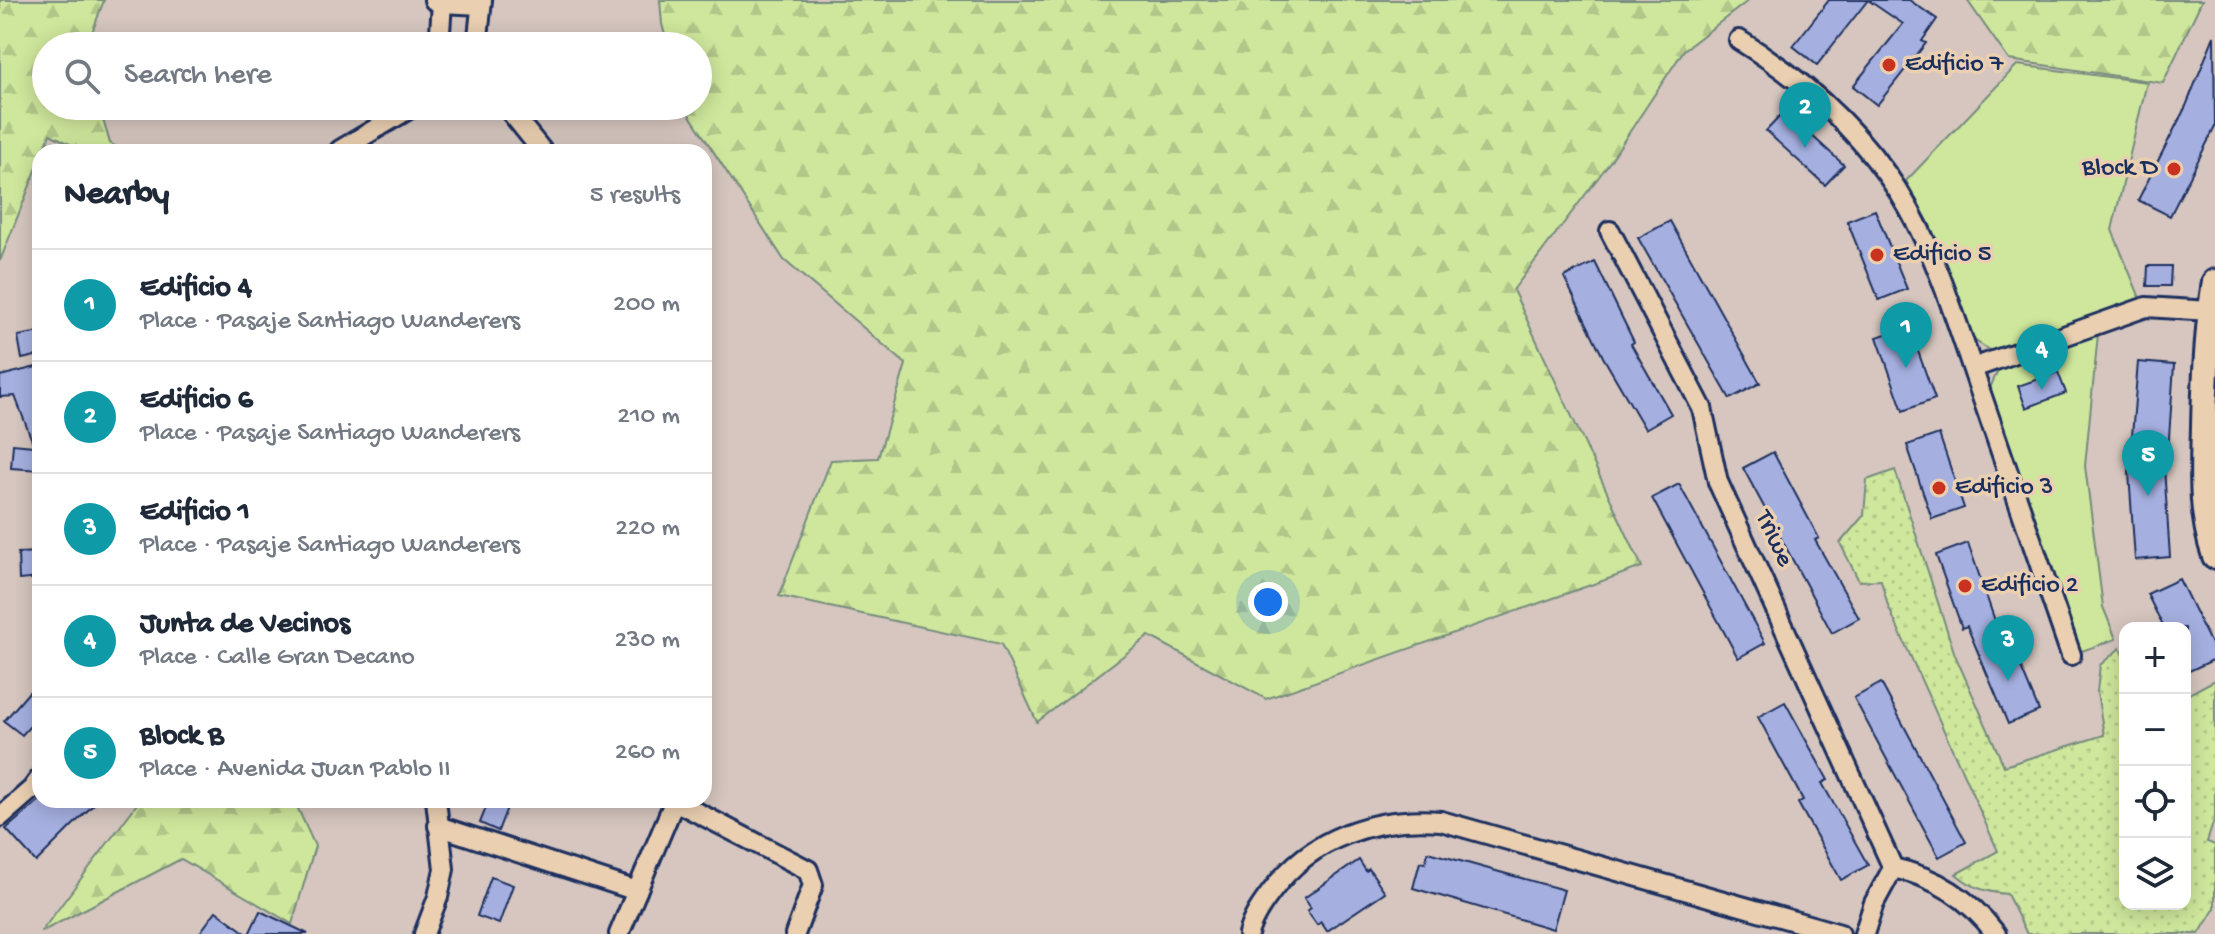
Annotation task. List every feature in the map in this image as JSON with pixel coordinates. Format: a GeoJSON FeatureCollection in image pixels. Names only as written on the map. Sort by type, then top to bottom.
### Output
{"type":"FeatureCollection","features":[{"type":"Feature","properties":{"kind":"street"},"geometry":{"type":"LineString","coordinates":[[439,32],[438,1],[481,2],[478,32]]}},
{"type":"Feature","properties":{"kind":"street"},"geometry":{"type":"LineString","coordinates":[[1739,40],[1814,93],[1861,141],[1882,167],[1917,223],[1973,368],[2071,655]]}},
{"type":"Feature","properties":{"kind":"street"},"geometry":{"type":"LineString","coordinates":[[350,144],[390,120]]}},
{"type":"Feature","properties":{"kind":"street"},"geometry":{"type":"LineString","coordinates":[[517,120],[537,144]]}},
{"type":"Feature","properties":{"kind":"street","name":"Triwe"},"geometry":{"type":"LineString","coordinates":[[1610,231],[1702,408],[1718,482],[1893,868]]}},
{"type":"Feature","properties":{"kind":"street"},"geometry":{"type":"LineString","coordinates":[[2215,282],[2204,388],[2208,490],[2204,512],[2215,556]]}},
{"type":"Feature","properties":{"kind":"street"},"geometry":{"type":"LineString","coordinates":[[1973,368],[2146,307],[2210,311]]}},
{"type":"Feature","properties":{"kind":"street"},"geometry":{"type":"LineString","coordinates":[[0,817],[32,789]]}},
{"type":"Feature","properties":{"kind":"street"},"geometry":{"type":"LineString","coordinates":[[424,934],[438,897],[444,869],[437,808]]}},
{"type":"Feature","properties":{"kind":"street"},"geometry":{"type":"LineString","coordinates":[[619,934],[672,808]]}},
{"type":"Feature","properties":{"kind":"street"},"geometry":{"type":"LineString","coordinates":[[688,808],[808,870],[813,885],[795,934]]}},
{"type":"Feature","properties":{"kind":"street"},"geometry":{"type":"LineString","coordinates":[[1248,934],[1262,904],[1276,884],[1313,852],[1354,830],[1386,822],[1419,819],[1441,821],[1840,934]]}},
{"type":"Feature","properties":{"kind":"street"},"geometry":{"type":"LineString","coordinates":[[438,826],[637,891]]}},
{"type":"Feature","properties":{"kind":"street"},"geometry":{"type":"LineString","coordinates":[[1864,934],[1874,903],[1893,868],[1928,878],[1959,895],[1996,934]]}},
{"type":"Feature","properties":{"kind":"green space"},"geometry":{"type":"Polygon","coordinates":[[[0,0],[104,0],[92,32],[32,32],[32,120],[103,120],[112,144],[70,144],[50,134],[46,144],[32,144],[32,180],[0,261],[0,0]]]}},
{"type":"Feature","properties":{"kind":"green space"},"geometry":{"type":"Polygon","coordinates":[[[660,0],[1749,0],[1684,50],[1607,166],[1513,290],[1642,567],[1266,699],[1149,636],[1037,722],[1001,644],[779,596],[831,460],[878,458],[906,364],[784,260],[712,149],[712,144],[709,144],[693,120],[712,120],[712,32],[664,32],[660,0]]]}},
{"type":"Feature","properties":{"kind":"green space"},"geometry":{"type":"Polygon","coordinates":[[[1967,0],[2202,0],[2163,83],[2009,60],[1967,0]]]}},
{"type":"Feature","properties":{"kind":"green space"},"geometry":{"type":"Polygon","coordinates":[[[2017,65],[2147,82],[2112,230],[2140,298],[1991,351],[1974,340],[1930,225],[1906,181],[2017,65]]]}},
{"type":"Feature","properties":{"kind":"green space"},"geometry":{"type":"Polygon","coordinates":[[[2098,334],[2085,466],[2103,607],[2116,639],[2079,652],[1990,388],[1998,370],[2098,334]]]}},
{"type":"Feature","properties":{"kind":"green space"},"geometry":{"type":"Polygon","coordinates":[[[1895,470],[1955,655],[2004,766],[2104,735],[2097,692],[2100,665],[2119,649],[2119,910],[2191,910],[2191,693],[2215,680],[2215,817],[2207,842],[2215,845],[2215,908],[2199,934],[2027,934],[2007,894],[1980,888],[1956,874],[1998,851],[1888,606],[1881,580],[1859,581],[1840,543],[1864,515],[1867,480],[1895,470]]]}},
{"type":"Feature","properties":{"kind":"green space"},"geometry":{"type":"Polygon","coordinates":[[[134,808],[298,808],[315,846],[292,924],[181,859],[41,932],[134,808]]]}},
{"type":"Feature","properties":{"kind":"building"},"geometry":{"type":"Polygon","coordinates":[[[1829,0],[1868,0],[1817,65],[1793,46],[1829,0]]]}},
{"type":"Feature","properties":{"kind":"building","name":"Edificio 7"},"geometry":{"type":"Polygon","coordinates":[[[1868,0],[1909,0],[1937,19],[1922,41],[1926,43],[1877,105],[1853,86],[1903,24],[1868,0]]]}},
{"type":"Feature","properties":{"kind":"building","name":"Block D"},"geometry":{"type":"Polygon","coordinates":[[[2214,36],[2215,127],[2170,216],[2138,200],[2186,106],[2214,36]]]}},
{"type":"Feature","properties":{"kind":"building"},"geometry":{"type":"Polygon","coordinates":[[[1785,111],[1844,165],[1825,185],[1766,131],[1785,111]]]}},
{"type":"Feature","properties":{"kind":"building","name":"Edificio 5"},"geometry":{"type":"Polygon","coordinates":[[[1875,210],[1907,289],[1879,300],[1847,221],[1875,210]]]}},
{"type":"Feature","properties":{"kind":"building"},"geometry":{"type":"Polygon","coordinates":[[[1670,221],[1760,383],[1730,399],[1638,238],[1670,221]]]}},
{"type":"Feature","properties":{"kind":"building"},"geometry":{"type":"Polygon","coordinates":[[[1595,262],[1634,342],[1631,344],[1671,414],[1645,429],[1603,357],[1564,277],[1595,262]]]}},
{"type":"Feature","properties":{"kind":"building"},"geometry":{"type":"Polygon","coordinates":[[[2148,266],[2171,266],[2170,286],[2147,286],[2148,266]]]}},
{"type":"Feature","properties":{"kind":"building"},"geometry":{"type":"Polygon","coordinates":[[[1909,326],[1935,399],[1903,411],[1877,337],[1909,326]]]}},
{"type":"Feature","properties":{"kind":"building"},"geometry":{"type":"Polygon","coordinates":[[[32,333],[32,357],[22,359],[18,336],[32,333]]]}},
{"type":"Feature","properties":{"kind":"building"},"geometry":{"type":"Polygon","coordinates":[[[2138,362],[2174,365],[2168,452],[2163,452],[2170,557],[2135,560],[2129,473],[2138,362]]]}},
{"type":"Feature","properties":{"kind":"building"},"geometry":{"type":"Polygon","coordinates":[[[32,368],[32,441],[15,396],[0,397],[0,376],[32,368]]]}},
{"type":"Feature","properties":{"kind":"building"},"geometry":{"type":"Polygon","coordinates":[[[2058,372],[2066,393],[2026,408],[2018,386],[2058,372]]]}},
{"type":"Feature","properties":{"kind":"building","name":"Edificio 3"},"geometry":{"type":"Polygon","coordinates":[[[1939,434],[1964,508],[1932,519],[1907,445],[1939,434]]]}},
{"type":"Feature","properties":{"kind":"building"},"geometry":{"type":"Polygon","coordinates":[[[13,444],[32,446],[32,469],[11,468],[13,444]]]}},
{"type":"Feature","properties":{"kind":"building"},"geometry":{"type":"Polygon","coordinates":[[[1773,452],[1819,538],[1815,540],[1859,618],[1832,633],[1743,468],[1773,452]]]}},
{"type":"Feature","properties":{"kind":"building"},"geometry":{"type":"Polygon","coordinates":[[[1679,484],[1765,643],[1738,658],[1652,498],[1679,484]]]}},
{"type":"Feature","properties":{"kind":"building"},"geometry":{"type":"Polygon","coordinates":[[[1968,543],[2002,641],[2009,639],[2039,711],[2008,724],[1967,626],[1962,628],[1936,555],[1968,543]]]}},
{"type":"Feature","properties":{"kind":"building"},"geometry":{"type":"Polygon","coordinates":[[[32,552],[32,579],[19,580],[18,553],[32,552]]]}},
{"type":"Feature","properties":{"kind":"building"},"geometry":{"type":"Polygon","coordinates":[[[2179,579],[2215,652],[2215,659],[2191,670],[2191,622],[2161,622],[2147,594],[2179,579]]]}},
{"type":"Feature","properties":{"kind":"building"},"geometry":{"type":"Polygon","coordinates":[[[1881,683],[1966,842],[1939,857],[1854,698],[1881,683]]]}},
{"type":"Feature","properties":{"kind":"building"},"geometry":{"type":"Polygon","coordinates":[[[29,692],[32,695],[32,724],[22,735],[4,721],[29,692]]]}},
{"type":"Feature","properties":{"kind":"building"},"geometry":{"type":"Polygon","coordinates":[[[1785,702],[1828,780],[1822,783],[1868,865],[1841,880],[1798,803],[1803,800],[1758,717],[1785,702]]]}},
{"type":"Feature","properties":{"kind":"building"},"geometry":{"type":"Polygon","coordinates":[[[32,807],[90,808],[36,862],[6,829],[32,807]]]}},
{"type":"Feature","properties":{"kind":"building"},"geometry":{"type":"Polygon","coordinates":[[[486,808],[507,808],[498,831],[480,823],[486,808]]]}},
{"type":"Feature","properties":{"kind":"building"},"geometry":{"type":"Polygon","coordinates":[[[1428,852],[1564,890],[1553,929],[1413,888],[1420,862],[1425,863],[1428,852]]]}},
{"type":"Feature","properties":{"kind":"building"},"geometry":{"type":"Polygon","coordinates":[[[1359,860],[1385,892],[1327,931],[1321,922],[1317,925],[1307,911],[1311,908],[1304,898],[1359,860]]]}},
{"type":"Feature","properties":{"kind":"building"},"geometry":{"type":"Polygon","coordinates":[[[491,877],[513,885],[499,924],[477,916],[491,877]]]}},
{"type":"Feature","properties":{"kind":"building"},"geometry":{"type":"Polygon","coordinates":[[[216,911],[247,934],[199,934],[216,911]]]}},
{"type":"Feature","properties":{"kind":"building"},"geometry":{"type":"Polygon","coordinates":[[[260,911],[308,934],[249,934],[260,911]]]}},
{"type":"Feature","properties":{"kind":"place","name":"Edificio 7"},"geometry":{"type":"Point","coordinates":[1889,65]}},
{"type":"Feature","properties":{"kind":"place","name":"Edificio 6"},"geometry":{"type":"Point","coordinates":[1805,148]}},
{"type":"Feature","properties":{"kind":"place","name":"Block D"},"geometry":{"type":"Point","coordinates":[2174,169]}},
{"type":"Feature","properties":{"kind":"place","name":"Edificio 5"},"geometry":{"type":"Point","coordinates":[1877,255]}},
{"type":"Feature","properties":{"kind":"place","name":"Edificio 4"},"geometry":{"type":"Point","coordinates":[1906,368]}},
{"type":"Feature","properties":{"kind":"place","name":"Junta de Vecinos"},"geometry":{"type":"Point","coordinates":[2042,390]}},
{"type":"Feature","properties":{"kind":"place","name":"Edificio 3"},"geometry":{"type":"Point","coordinates":[1939,488]}},
{"type":"Feature","properties":{"kind":"place","name":"Block B"},"geometry":{"type":"Point","coordinates":[2148,496]}},
{"type":"Feature","properties":{"kind":"place","name":"Edificio 2"},"geometry":{"type":"Point","coordinates":[1965,586]}},
{"type":"Feature","properties":{"kind":"place","name":"Edificio 1"},"geometry":{"type":"Point","coordinates":[2008,681]}}]}
